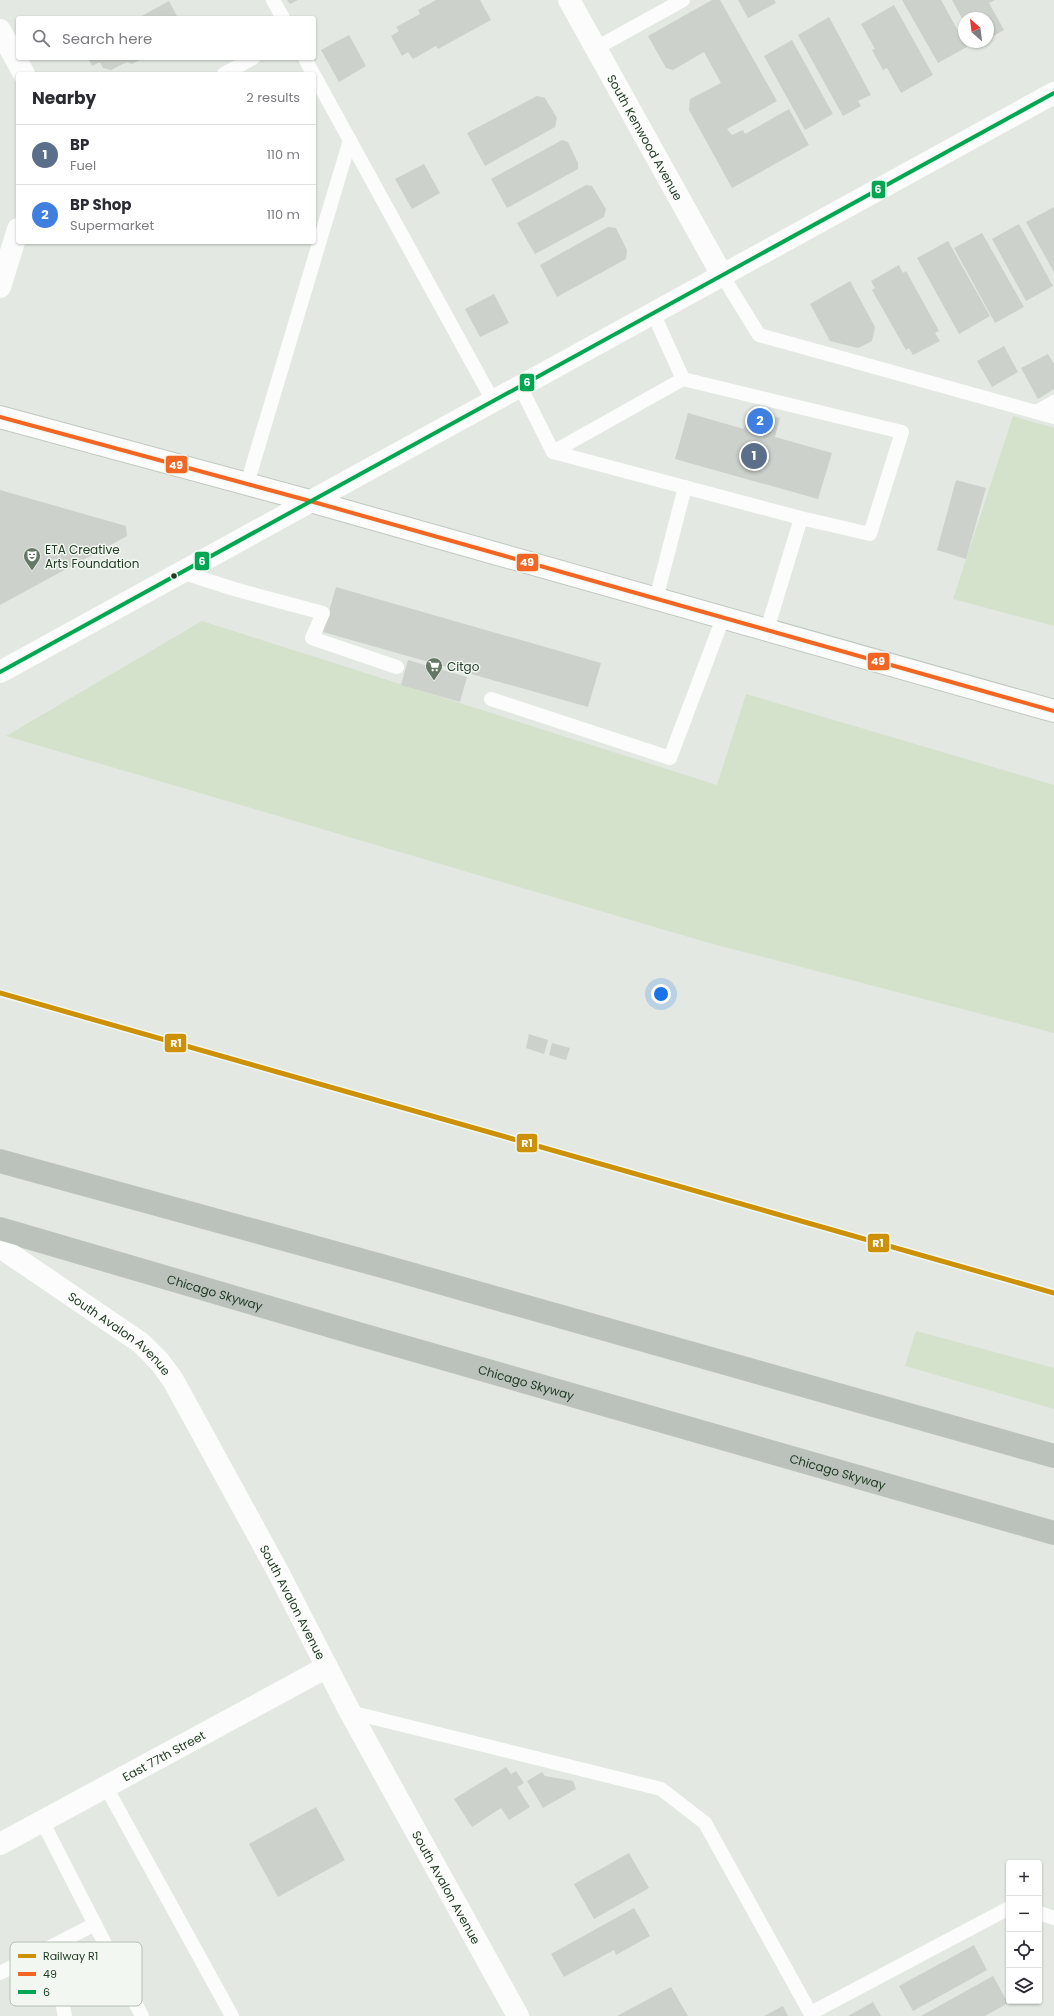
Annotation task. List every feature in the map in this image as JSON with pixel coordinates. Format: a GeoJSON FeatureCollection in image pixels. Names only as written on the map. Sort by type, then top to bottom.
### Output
{"type":"FeatureCollection","features":[{"type":"Feature","properties":{"kind":"highway"},"geometry":{"type":"LineString","coordinates":[[0,1161],[1054,1456]]}},
{"type":"Feature","properties":{"kind":"highway","name":"Chicago Skyway"},"geometry":{"type":"LineString","coordinates":[[0,1229],[369,1337],[1054,1533]]}},
{"type":"Feature","properties":{"kind":"street","name":"South Kenwood Avenue"},"geometry":{"type":"LineString","coordinates":[[569,0],[722,275]]}},
{"type":"Feature","properties":{"kind":"street"},"geometry":{"type":"LineString","coordinates":[[0,30],[16,59]]}},
{"type":"Feature","properties":{"kind":"street"},"geometry":{"type":"LineString","coordinates":[[16,60],[23,72]]}},
{"type":"Feature","properties":{"kind":"street"},"geometry":{"type":"LineString","coordinates":[[0,672],[1054,93]]}},
{"type":"Feature","properties":{"kind":"street"},"geometry":{"type":"LineString","coordinates":[[0,287],[16,235]]}},
{"type":"Feature","properties":{"kind":"street"},"geometry":{"type":"LineString","coordinates":[[0,417],[310,501],[1054,711]]}},
{"type":"Feature","properties":{"kind":"street","name":"South Avalon Avenue"},"geometry":{"type":"LineString","coordinates":[[0,1247],[141,1343],[159,1361],[185,1399],[277,1570],[350,1712],[518,2016]]}},
{"type":"Feature","properties":{"kind":"street","name":"East 77th Street"},"geometry":{"type":"LineString","coordinates":[[0,1844],[327,1667]]}},
{"type":"Feature","properties":{"kind":"lane"},"geometry":{"type":"LineString","coordinates":[[273,0],[281,16]]}},
{"type":"Feature","properties":{"kind":"lane"},"geometry":{"type":"LineString","coordinates":[[596,48],[683,0]]}},
{"type":"Feature","properties":{"kind":"lane"},"geometry":{"type":"LineString","coordinates":[[228,72],[249,60]]}},
{"type":"Feature","properties":{"kind":"lane"},"geometry":{"type":"LineString","coordinates":[[306,60],[312,72]]}},
{"type":"Feature","properties":{"kind":"lane"},"geometry":{"type":"LineString","coordinates":[[316,79],[493,401]]}},
{"type":"Feature","properties":{"kind":"lane"},"geometry":{"type":"LineString","coordinates":[[247,484],[350,140]]}},
{"type":"Feature","properties":{"kind":"lane"},"geometry":{"type":"LineString","coordinates":[[722,275],[759,335],[1054,417]]}},
{"type":"Feature","properties":{"kind":"lane"},"geometry":{"type":"LineString","coordinates":[[653,313],[683,379]]}},
{"type":"Feature","properties":{"kind":"lane"},"geometry":{"type":"LineString","coordinates":[[520,386],[553,452],[801,518],[870,534],[902,432],[683,379],[553,452]]}},
{"type":"Feature","properties":{"kind":"lane"},"geometry":{"type":"LineString","coordinates":[[1036,412],[1054,402]]}},
{"type":"Feature","properties":{"kind":"lane"},"geometry":{"type":"LineString","coordinates":[[656,599],[685,487]]}},
{"type":"Feature","properties":{"kind":"lane"},"geometry":{"type":"LineString","coordinates":[[767,630],[801,518]]}},
{"type":"Feature","properties":{"kind":"lane"},"geometry":{"type":"LineString","coordinates":[[181,572],[234,589],[323,613],[312,638],[397,667]]}},
{"type":"Feature","properties":{"kind":"lane"},"geometry":{"type":"LineString","coordinates":[[491,698],[670,758],[723,618]]}},
{"type":"Feature","properties":{"kind":"lane"},"geometry":{"type":"LineString","coordinates":[[350,1712],[660,1789],[705,1823],[812,2014],[1006,1910]]}},
{"type":"Feature","properties":{"kind":"lane"},"geometry":{"type":"LineString","coordinates":[[106,1787],[232,2016]]}},
{"type":"Feature","properties":{"kind":"lane"},"geometry":{"type":"LineString","coordinates":[[42,1821],[104,1942]]}},
{"type":"Feature","properties":{"kind":"lane"},"geometry":{"type":"LineString","coordinates":[[1042,1914],[1054,1918]]}},
{"type":"Feature","properties":{"kind":"lane"},"geometry":{"type":"LineString","coordinates":[[61,1942],[95,1924]]}},
{"type":"Feature","properties":{"kind":"lane"},"geometry":{"type":"LineString","coordinates":[[0,1973],[10,1968]]}},
{"type":"Feature","properties":{"kind":"lane"},"geometry":{"type":"LineString","coordinates":[[63,2006],[65,2016]]}},
{"type":"Feature","properties":{"kind":"lane"},"geometry":{"type":"LineString","coordinates":[[137,2006],[142,2016]]}},
{"type":"Feature","properties":{"kind":"green space"},"geometry":{"type":"Polygon","coordinates":[[[1013,416],[1054,428],[1054,626],[953,599],[1013,416]]]}},
{"type":"Feature","properties":{"kind":"green space"},"geometry":{"type":"Polygon","coordinates":[[[202,621],[717,785],[746,694],[1054,785],[1054,1033],[709,943],[6,736],[202,621]]]}},
{"type":"Feature","properties":{"kind":"green space"},"geometry":{"type":"Polygon","coordinates":[[[916,1331],[1054,1368],[1054,1409],[905,1366],[916,1331]]]}},
{"type":"Feature","properties":{"kind":"building"},"geometry":{"type":"Polygon","coordinates":[[[287,0],[298,0],[290,4],[287,0]]]}},
{"type":"Feature","properties":{"kind":"building"},"geometry":{"type":"Polygon","coordinates":[[[436,0],[480,0],[491,20],[438,49],[436,46],[413,59],[408,52],[402,56],[391,36],[399,31],[396,27],[420,14],[418,10],[436,0]]]}},
{"type":"Feature","properties":{"kind":"building"},"geometry":{"type":"Polygon","coordinates":[[[712,0],[720,0],[777,101],[727,129],[732,135],[743,130],[745,134],[789,109],[809,145],[732,188],[689,110],[690,99],[721,83],[704,52],[673,70],[666,68],[648,36],[712,0]]]}},
{"type":"Feature","properties":{"kind":"building"},"geometry":{"type":"Polygon","coordinates":[[[738,0],[774,0],[776,3],[748,18],[738,0]]]}},
{"type":"Feature","properties":{"kind":"building"},"geometry":{"type":"Polygon","coordinates":[[[902,0],[941,0],[958,31],[958,48],[965,48],[938,63],[902,0]]]}},
{"type":"Feature","properties":{"kind":"building"},"geometry":{"type":"Polygon","coordinates":[[[952,0],[995,0],[989,3],[994,12],[959,12],[952,0]]]}},
{"type":"Feature","properties":{"kind":"building"},"geometry":{"type":"Polygon","coordinates":[[[169,1],[177,16],[142,16],[169,1]]]}},
{"type":"Feature","properties":{"kind":"building"},"geometry":{"type":"Polygon","coordinates":[[[894,5],[933,75],[901,93],[887,68],[883,70],[872,50],[875,49],[861,24],[894,5]]]}},
{"type":"Feature","properties":{"kind":"building"},"geometry":{"type":"Polygon","coordinates":[[[994,12],[1004,30],[994,36],[994,12]]]}},
{"type":"Feature","properties":{"kind":"building"},"geometry":{"type":"Polygon","coordinates":[[[829,17],[871,95],[858,101],[861,106],[843,116],[798,35],[829,17]]]}},
{"type":"Feature","properties":{"kind":"building"},"geometry":{"type":"Polygon","coordinates":[[[349,35],[366,66],[339,82],[321,50],[349,35]]]}},
{"type":"Feature","properties":{"kind":"building"},"geometry":{"type":"Polygon","coordinates":[[[792,40],[833,114],[805,130],[764,56],[792,40]]]}},
{"type":"Feature","properties":{"kind":"building"},"geometry":{"type":"Polygon","coordinates":[[[89,60],[139,60],[132,64],[127,62],[111,70],[103,68],[100,62],[92,66],[89,60]]]}},
{"type":"Feature","properties":{"kind":"building"},"geometry":{"type":"Polygon","coordinates":[[[537,96],[545,98],[557,118],[555,127],[485,166],[467,133],[537,96]]]}},
{"type":"Feature","properties":{"kind":"building"},"geometry":{"type":"Polygon","coordinates":[[[562,140],[568,142],[578,163],[578,169],[507,208],[491,179],[562,140]]]}},
{"type":"Feature","properties":{"kind":"building"},"geometry":{"type":"Polygon","coordinates":[[[424,164],[440,193],[412,209],[395,179],[424,164]]]}},
{"type":"Feature","properties":{"kind":"building"},"geometry":{"type":"Polygon","coordinates":[[[586,185],[592,186],[606,209],[604,217],[535,254],[517,223],[586,185]]]}},
{"type":"Feature","properties":{"kind":"building"},"geometry":{"type":"Polygon","coordinates":[[[1054,207],[1054,272],[1026,222],[1054,207]]]}},
{"type":"Feature","properties":{"kind":"building"},"geometry":{"type":"Polygon","coordinates":[[[1019,224],[1053,286],[1026,301],[992,239],[1019,224]]]}},
{"type":"Feature","properties":{"kind":"building"},"geometry":{"type":"Polygon","coordinates":[[[608,227],[616,228],[627,250],[626,259],[557,297],[540,265],[608,227]]]}},
{"type":"Feature","properties":{"kind":"building"},"geometry":{"type":"Polygon","coordinates":[[[982,233],[1024,307],[995,323],[954,248],[982,233]]]}},
{"type":"Feature","properties":{"kind":"building"},"geometry":{"type":"Polygon","coordinates":[[[948,241],[990,316],[959,334],[917,258],[948,241]]]}},
{"type":"Feature","properties":{"kind":"building"},"geometry":{"type":"Polygon","coordinates":[[[899,265],[903,273],[906,271],[939,331],[935,333],[940,341],[913,355],[909,348],[906,350],[872,290],[875,288],[871,281],[899,265]]]}},
{"type":"Feature","properties":{"kind":"building"},"geometry":{"type":"Polygon","coordinates":[[[850,281],[875,327],[872,341],[858,348],[830,341],[810,304],[850,281]]]}},
{"type":"Feature","properties":{"kind":"building"},"geometry":{"type":"Polygon","coordinates":[[[494,294],[509,323],[480,337],[465,309],[494,294]]]}},
{"type":"Feature","properties":{"kind":"building"},"geometry":{"type":"Polygon","coordinates":[[[1004,346],[1018,372],[992,387],[977,361],[1004,346]]]}},
{"type":"Feature","properties":{"kind":"building"},"geometry":{"type":"Polygon","coordinates":[[[1048,354],[1054,364],[1054,389],[1038,399],[1021,368],[1048,354]]]}},
{"type":"Feature","properties":{"kind":"building"},"geometry":{"type":"Polygon","coordinates":[[[750,410],[780,418],[775,437],[832,453],[818,499],[675,459],[688,413],[744,429],[750,410]]]}},
{"type":"Feature","properties":{"kind":"building"},"geometry":{"type":"Polygon","coordinates":[[[956,480],[986,488],[966,559],[937,550],[956,480]]]}},
{"type":"Feature","properties":{"kind":"building","name":"ETA Creative Arts Foundation"},"geometry":{"type":"Polygon","coordinates":[[[0,490],[126,526],[127,536],[0,605],[0,490]]]}},
{"type":"Feature","properties":{"kind":"building","name":"Citgo"},"geometry":{"type":"Polygon","coordinates":[[[336,587],[601,663],[588,707],[323,632],[336,587]]]}},
{"type":"Feature","properties":{"kind":"building","name":"Citgo"},"geometry":{"type":"Polygon","coordinates":[[[408,660],[467,677],[460,702],[401,685],[408,660]]]}},
{"type":"Feature","properties":{"kind":"building"},"geometry":{"type":"Polygon","coordinates":[[[529,1034],[548,1040],[544,1054],[526,1048],[529,1034]]]}},
{"type":"Feature","properties":{"kind":"building"},"geometry":{"type":"Polygon","coordinates":[[[552,1043],[570,1048],[566,1060],[549,1055],[552,1043]]]}},
{"type":"Feature","properties":{"kind":"building"},"geometry":{"type":"Polygon","coordinates":[[[506,1767],[511,1774],[516,1771],[524,1783],[517,1787],[530,1807],[509,1820],[501,1808],[472,1827],[454,1799],[506,1767]]]}},
{"type":"Feature","properties":{"kind":"building"},"geometry":{"type":"Polygon","coordinates":[[[542,1772],[545,1776],[573,1781],[576,1789],[543,1808],[527,1781],[542,1772]]]}},
{"type":"Feature","properties":{"kind":"building"},"geometry":{"type":"Polygon","coordinates":[[[316,1807],[345,1860],[278,1897],[249,1844],[316,1807]]]}},
{"type":"Feature","properties":{"kind":"building"},"geometry":{"type":"Polygon","coordinates":[[[629,1853],[649,1888],[594,1919],[574,1884],[629,1853]]]}},
{"type":"Feature","properties":{"kind":"building"},"geometry":{"type":"Polygon","coordinates":[[[634,1908],[650,1936],[616,1955],[614,1950],[564,1977],[551,1954],[634,1908]]]}},
{"type":"Feature","properties":{"kind":"building"},"geometry":{"type":"Polygon","coordinates":[[[974,1945],[987,1970],[913,2011],[899,1986],[974,1945]]]}},
{"type":"Feature","properties":{"kind":"building"},"geometry":{"type":"Polygon","coordinates":[[[993,1976],[1006,1999],[1006,2004],[985,2016],[921,2016],[993,1976]]]}},
{"type":"Feature","properties":{"kind":"building"},"geometry":{"type":"Polygon","coordinates":[[[671,1987],[688,2016],[617,2016],[671,1987]]]}},
{"type":"Feature","properties":{"kind":"building"},"geometry":{"type":"Polygon","coordinates":[[[873,2002],[881,2016],[848,2016],[873,2002]]]}},
{"type":"Feature","properties":{"kind":"building"},"geometry":{"type":"Polygon","coordinates":[[[783,2006],[788,2016],[764,2016],[783,2006]]]}},
{"type":"Feature","properties":{"kind":"rail line","name":"R1"},"geometry":{"type":"LineString","coordinates":[[0,993],[1054,1293]]}},
{"type":"Feature","properties":{"kind":"transit line","name":"6"},"geometry":{"type":"LineString","coordinates":[[0,672],[1054,93]]}},
{"type":"Feature","properties":{"kind":"transit line","name":"49"},"geometry":{"type":"LineString","coordinates":[[0,417],[310,501],[1054,711]]}},
{"type":"Feature","properties":{"kind":"place","name":"BP Shop"},"geometry":{"type":"Point","coordinates":[760,421]}},
{"type":"Feature","properties":{"kind":"place","name":"BP"},"geometry":{"type":"Point","coordinates":[754,456]}},
{"type":"Feature","properties":{"kind":"place","name":"ETA Creative Arts Foundation"},"geometry":{"type":"Point","coordinates":[32,571]}},
{"type":"Feature","properties":{"kind":"place","name":"Citgo"},"geometry":{"type":"Point","coordinates":[434,681]}}]}
